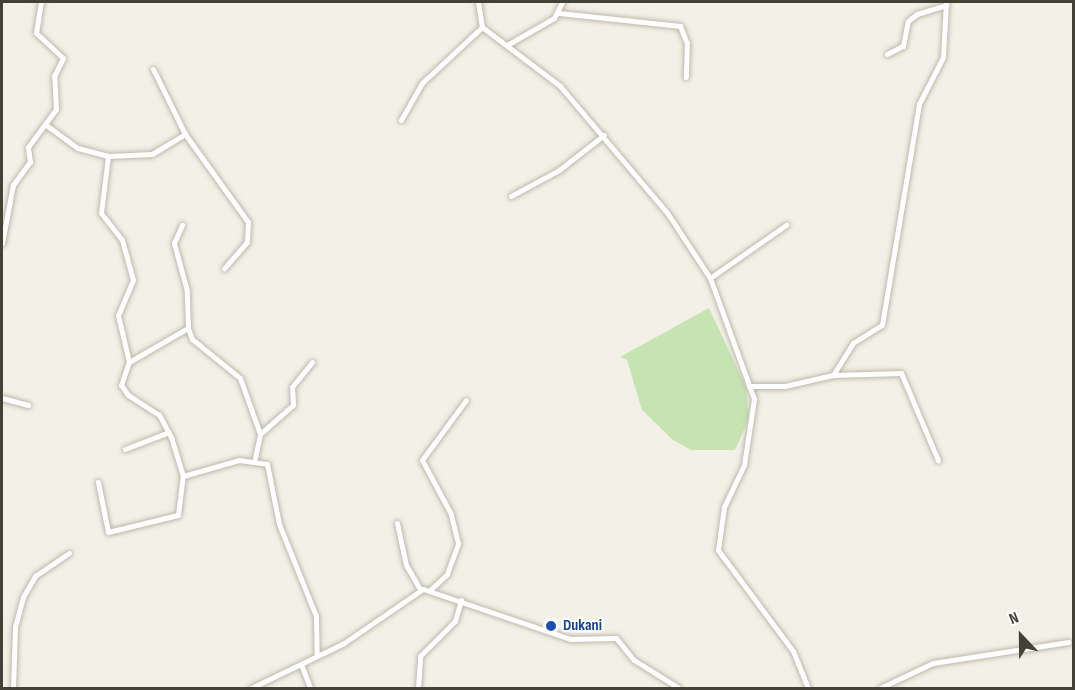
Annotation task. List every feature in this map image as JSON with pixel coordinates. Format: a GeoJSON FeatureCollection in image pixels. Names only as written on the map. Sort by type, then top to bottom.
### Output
{"type":"FeatureCollection","features":[{"type":"Feature","properties":{"kind":"street"},"geometry":{"type":"LineString","coordinates":[[2,243],[13,185],[30,162],[28,147],[56,109],[54,76],[63,58],[36,33],[41,2]]}},
{"type":"Feature","properties":{"kind":"street"},"geometry":{"type":"LineString","coordinates":[[477,2],[482,27],[560,86],[604,135],[710,278],[749,386],[754,413],[745,460],[724,507],[717,550],[728,570],[793,651],[808,688]]}},
{"type":"Feature","properties":{"kind":"street"},"geometry":{"type":"LineString","coordinates":[[559,13],[562,2]]}},
{"type":"Feature","properties":{"kind":"street"},"geometry":{"type":"LineString","coordinates":[[833,375],[853,343],[882,325],[907,163],[919,104],[943,57],[947,3],[917,14],[908,21],[903,46],[887,54]]}},
{"type":"Feature","properties":{"kind":"street"},"geometry":{"type":"LineString","coordinates":[[507,45],[559,13],[680,26],[687,43],[686,77]]}},
{"type":"Feature","properties":{"kind":"street"},"geometry":{"type":"LineString","coordinates":[[401,120],[422,83],[482,27]]}},
{"type":"Feature","properties":{"kind":"street"},"geometry":{"type":"LineString","coordinates":[[153,69],[185,134],[248,222],[247,242],[224,268]]}},
{"type":"Feature","properties":{"kind":"street"},"geometry":{"type":"LineString","coordinates":[[46,125],[78,148],[108,156],[152,154],[185,134]]}},
{"type":"Feature","properties":{"kind":"street"},"geometry":{"type":"LineString","coordinates":[[511,196],[559,170],[604,135]]}},
{"type":"Feature","properties":{"kind":"street"},"geometry":{"type":"LineString","coordinates":[[98,482],[111,533],[178,515],[183,476],[169,432],[159,415],[122,390],[129,362],[117,322],[134,280],[122,240],[101,213],[108,156]]}},
{"type":"Feature","properties":{"kind":"street"},"geometry":{"type":"LineString","coordinates":[[182,225],[174,243],[187,291],[188,328],[192,339],[240,378],[261,434]]}},
{"type":"Feature","properties":{"kind":"street"},"geometry":{"type":"LineString","coordinates":[[710,278],[786,225]]}},
{"type":"Feature","properties":{"kind":"street"},"geometry":{"type":"LineString","coordinates":[[129,362],[188,328]]}},
{"type":"Feature","properties":{"kind":"street"},"geometry":{"type":"LineString","coordinates":[[255,458],[261,434],[293,405],[292,387],[312,362]]}},
{"type":"Feature","properties":{"kind":"street"},"geometry":{"type":"LineString","coordinates":[[749,386],[785,386],[833,375],[900,373],[938,460]]}},
{"type":"Feature","properties":{"kind":"street"},"geometry":{"type":"LineString","coordinates":[[2,398],[28,405]]}},
{"type":"Feature","properties":{"kind":"street"},"geometry":{"type":"LineString","coordinates":[[430,590],[447,574],[458,543],[451,514],[423,460],[466,400]]}},
{"type":"Feature","properties":{"kind":"street"},"geometry":{"type":"LineString","coordinates":[[125,450],[169,432]]}},
{"type":"Feature","properties":{"kind":"street"},"geometry":{"type":"LineString","coordinates":[[183,476],[255,458]]}},
{"type":"Feature","properties":{"kind":"street"},"geometry":{"type":"LineString","coordinates":[[255,458],[269,469],[279,524],[314,609],[317,655]]}},
{"type":"Feature","properties":{"kind":"street"},"geometry":{"type":"LineString","coordinates":[[397,523],[406,565],[420,589]]}},
{"type":"Feature","properties":{"kind":"street"},"geometry":{"type":"LineString","coordinates":[[13,688],[15,627],[23,597],[35,576],[69,553]]}},
{"type":"Feature","properties":{"kind":"street"},"geometry":{"type":"LineString","coordinates":[[255,688],[388,616],[420,589],[461,600],[571,639],[616,638],[634,660],[679,688]]}},
{"type":"Feature","properties":{"kind":"street"},"geometry":{"type":"LineString","coordinates":[[418,688],[420,656],[455,621],[461,600]]}},
{"type":"Feature","properties":{"kind":"street"},"geometry":{"type":"LineString","coordinates":[[880,688],[933,663],[1068,642]]}},
{"type":"Feature","properties":{"kind":"street"},"geometry":{"type":"LineString","coordinates":[[301,664],[310,688]]}},
{"type":"Feature","properties":{"kind":"green space"},"geometry":{"type":"Polygon","coordinates":[[[709,308],[746,387],[749,418],[735,450],[691,450],[673,440],[642,410],[627,360],[620,357],[709,308]]]}},
{"type":"Feature","properties":{"kind":"place","name":"Dukani"},"geometry":{"type":"Point","coordinates":[551,626]}}]}
